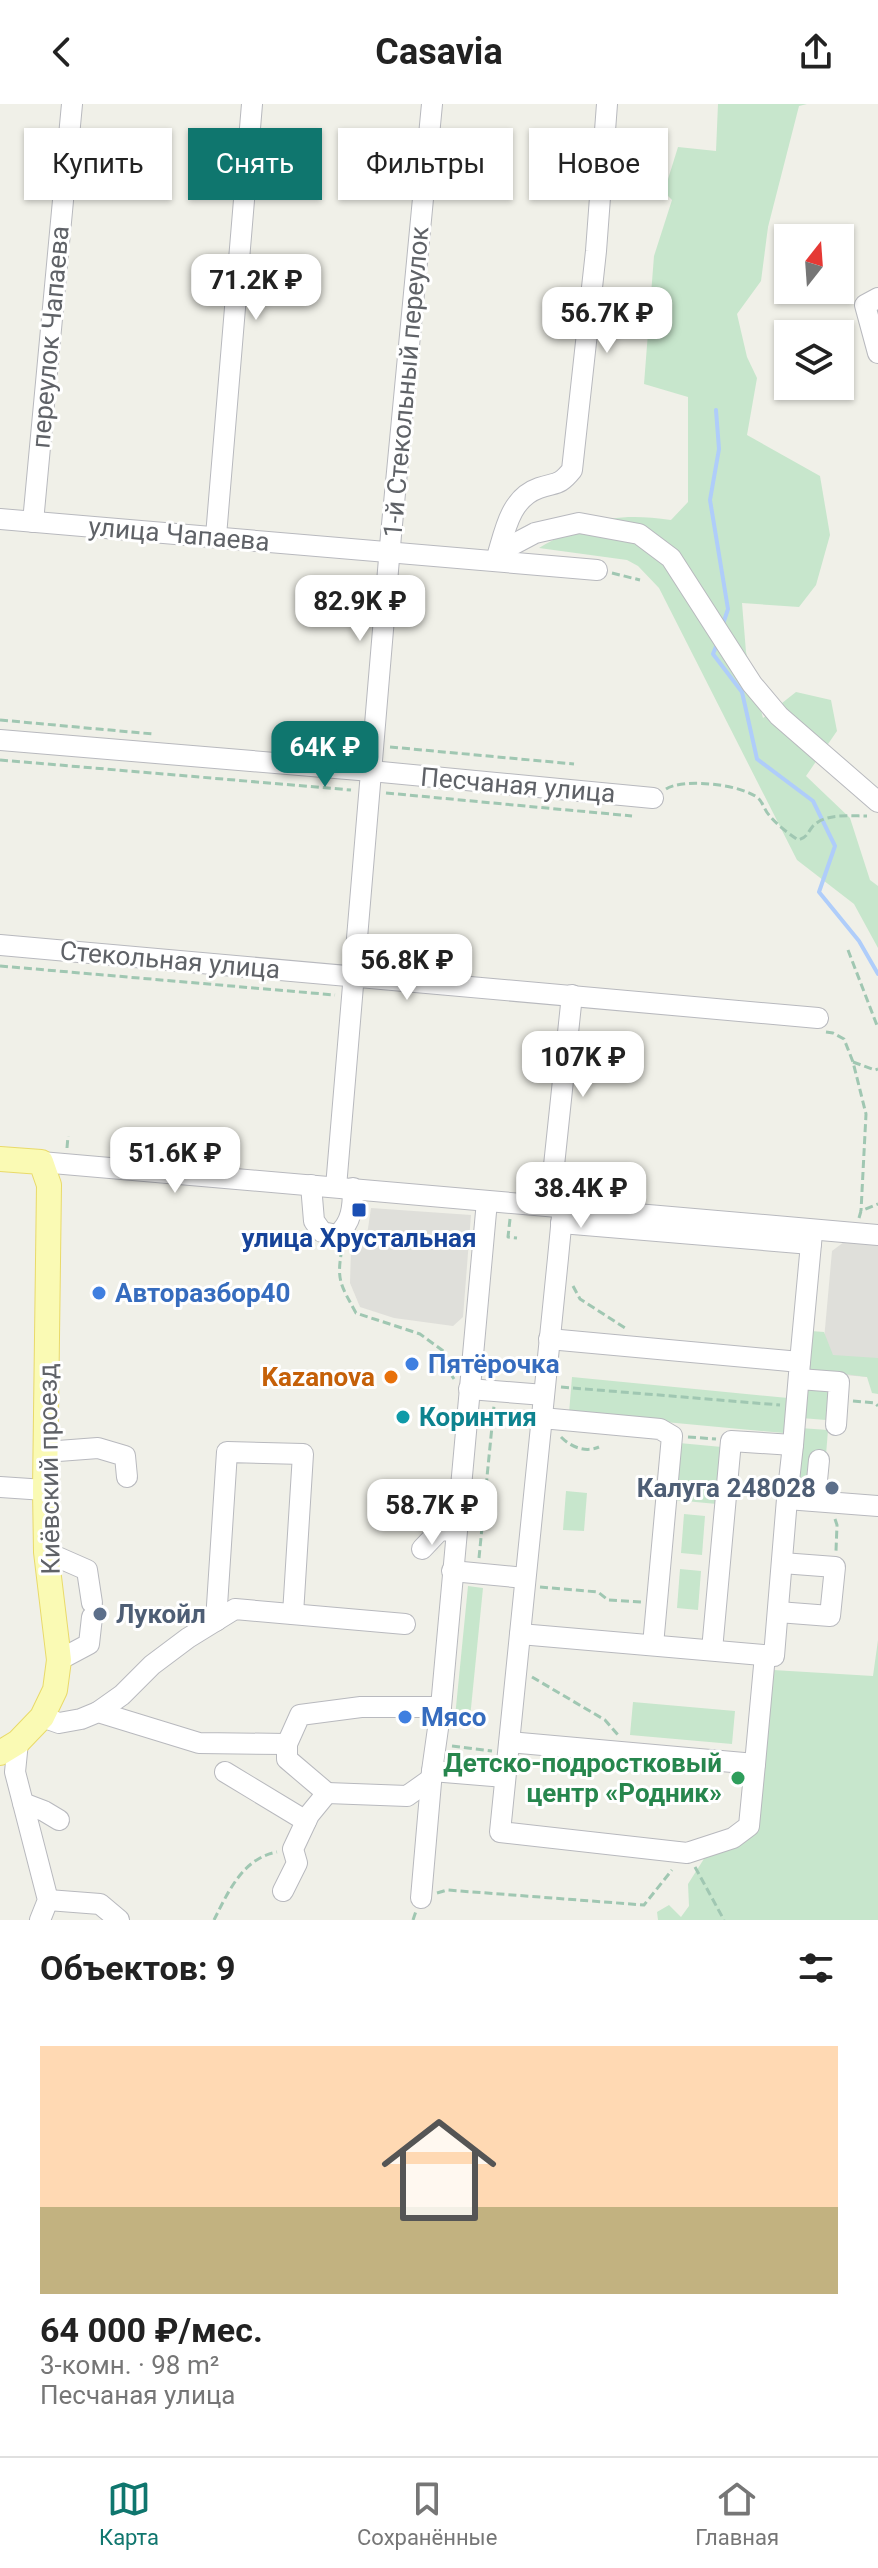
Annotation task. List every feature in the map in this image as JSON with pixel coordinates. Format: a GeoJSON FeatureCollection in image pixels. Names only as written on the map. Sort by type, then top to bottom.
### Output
{"type":"FeatureCollection","features":[{"type":"Feature","properties":{"kind":"main road"},"geometry":{"type":"LineString","coordinates":[[0,1159],[41,1162]]}},
{"type":"Feature","properties":{"kind":"main road","name":"Киёвский проезд"},"geometry":{"type":"LineString","coordinates":[[9,1748],[42,1717],[55,1690],[59,1660],[46,1552],[49,1185],[41,1162]]}},
{"type":"Feature","properties":{"kind":"street","name":"переулок Чапаева"},"geometry":{"type":"LineString","coordinates":[[33,522],[72,104]]}},
{"type":"Feature","properties":{"kind":"street"},"geometry":{"type":"LineString","coordinates":[[216,536],[252,104]]}},
{"type":"Feature","properties":{"kind":"street","name":"1-й Стекольный переулок"},"geometry":{"type":"LineString","coordinates":[[344,1230],[352,1212],[345,1187],[353,986],[432,104]]}},
{"type":"Feature","properties":{"kind":"street"},"geometry":{"type":"LineString","coordinates":[[497,557],[514,506],[536,489],[561,483],[572,470],[596,251],[607,104]]}},
{"type":"Feature","properties":{"kind":"street"},"geometry":{"type":"LineString","coordinates":[[878,298],[865,305],[878,353]]}},
{"type":"Feature","properties":{"kind":"street","name":"улица Чапаева"},"geometry":{"type":"LineString","coordinates":[[0,519],[390,552],[497,557],[597,570]]}},
{"type":"Feature","properties":{"kind":"street"},"geometry":{"type":"LineString","coordinates":[[497,557],[535,533],[579,523],[639,534],[671,558],[752,684],[779,716],[877,810]]}},
{"type":"Feature","properties":{"kind":"street","name":"Песчаная улица"},"geometry":{"type":"LineString","coordinates":[[0,740],[370,781],[653,798]]}},
{"type":"Feature","properties":{"kind":"street","name":"Стекольная улица"},"geometry":{"type":"LineString","coordinates":[[0,945],[353,986],[572,995],[826,1025]]}},
{"type":"Feature","properties":{"kind":"street"},"geometry":{"type":"LineString","coordinates":[[572,995],[553,1175],[562,1214],[520,1634],[501,1746],[505,1777],[500,1832],[687,1853],[733,1838],[749,1826],[765,1655]]}},
{"type":"Feature","properties":{"kind":"street"},"geometry":{"type":"LineString","coordinates":[[41,1162],[345,1187],[487,1201],[562,1214],[812,1236],[853,1232],[878,1235]]}},
{"type":"Feature","properties":{"kind":"street"},"geometry":{"type":"LineString","coordinates":[[311,1185],[314,1221],[322,1232],[337,1235],[344,1230]]}},
{"type":"Feature","properties":{"kind":"street"},"geometry":{"type":"LineString","coordinates":[[421,1898],[487,1201]]}},
{"type":"Feature","properties":{"kind":"street"},"geometry":{"type":"LineString","coordinates":[[520,1634],[774,1656],[812,1236]]}},
{"type":"Feature","properties":{"kind":"street"},"geometry":{"type":"LineString","coordinates":[[549,1339],[652,1348],[800,1370],[839,1382],[836,1425]]}},
{"type":"Feature","properties":{"kind":"street"},"geometry":{"type":"LineString","coordinates":[[469,1389],[544,1390]]}},
{"type":"Feature","properties":{"kind":"street"},"geometry":{"type":"LineString","coordinates":[[541,1421],[660,1429],[672,1436],[653,1645]]}},
{"type":"Feature","properties":{"kind":"street"},"geometry":{"type":"LineString","coordinates":[[712,1650],[731,1441],[793,1445]]}},
{"type":"Feature","properties":{"kind":"street"},"geometry":{"type":"LineString","coordinates":[[45,1452],[98,1448],[125,1456],[127,1477]]}},
{"type":"Feature","properties":{"kind":"street"},"geometry":{"type":"LineString","coordinates":[[216,1621],[227,1452],[303,1454],[293,1614]]}},
{"type":"Feature","properties":{"kind":"street"},"geometry":{"type":"LineString","coordinates":[[819,1460],[821,1501]]}},
{"type":"Feature","properties":{"kind":"street"},"geometry":{"type":"LineString","coordinates":[[0,1487],[45,1490]]}},
{"type":"Feature","properties":{"kind":"street"},"geometry":{"type":"LineString","coordinates":[[787,1499],[878,1506]]}},
{"type":"Feature","properties":{"kind":"street"},"geometry":{"type":"LineString","coordinates":[[422,1549],[440,1530],[456,1531]]}},
{"type":"Feature","properties":{"kind":"street"},"geometry":{"type":"LineString","coordinates":[[46,1552],[87,1570],[92,1610],[89,1644],[59,1660]]}},
{"type":"Feature","properties":{"kind":"street"},"geometry":{"type":"LineString","coordinates":[[778,1612],[830,1616],[835,1567],[782,1563]]}},
{"type":"Feature","properties":{"kind":"street"},"geometry":{"type":"LineString","coordinates":[[452,1571],[525,1582]]}},
{"type":"Feature","properties":{"kind":"street"},"geometry":{"type":"LineString","coordinates":[[42,1717],[59,1723],[98,1712],[122,1695],[164,1656],[235,1609],[405,1624]]}},
{"type":"Feature","properties":{"kind":"street"},"geometry":{"type":"LineString","coordinates":[[441,1707],[361,1707],[300,1715],[287,1744],[287,1759],[327,1793],[407,1796],[431,1775],[505,1777]]}},
{"type":"Feature","properties":{"kind":"street"},"geometry":{"type":"LineString","coordinates":[[98,1712],[199,1743],[287,1744]]}},
{"type":"Feature","properties":{"kind":"street"},"geometry":{"type":"LineString","coordinates":[[501,1746],[634,1753],[755,1764]]}},
{"type":"Feature","properties":{"kind":"street"},"geometry":{"type":"LineString","coordinates":[[9,1748],[48,1900],[40,1920]]}},
{"type":"Feature","properties":{"kind":"street"},"geometry":{"type":"LineString","coordinates":[[225,1772],[306,1821]]}},
{"type":"Feature","properties":{"kind":"street"},"geometry":{"type":"LineString","coordinates":[[283,1891],[297,1863],[293,1849],[306,1821],[327,1793]]}},
{"type":"Feature","properties":{"kind":"street"},"geometry":{"type":"LineString","coordinates":[[23,1803],[59,1820]]}},
{"type":"Feature","properties":{"kind":"street"},"geometry":{"type":"LineString","coordinates":[[48,1900],[100,1904],[119,1920]]}},
{"type":"Feature","properties":{"kind":"path"},"geometry":{"type":"LineString","coordinates":[[597,570],[640,580]]}},
{"type":"Feature","properties":{"kind":"path"},"geometry":{"type":"LineString","coordinates":[[385,747],[574,764]]}},
{"type":"Feature","properties":{"kind":"path"},"geometry":{"type":"LineString","coordinates":[[0,760],[370,781],[632,816]]}},
{"type":"Feature","properties":{"kind":"path"},"geometry":{"type":"LineString","coordinates":[[653,798],[675,784],[727,787],[746,792],[759,799],[768,815],[798,840],[806,837],[814,825],[830,817],[877,810]]}},
{"type":"Feature","properties":{"kind":"path"},"geometry":{"type":"LineString","coordinates":[[848,950],[878,1028]]}},
{"type":"Feature","properties":{"kind":"path"},"geometry":{"type":"LineString","coordinates":[[0,966],[353,986]]}},
{"type":"Feature","properties":{"kind":"path"},"geometry":{"type":"LineString","coordinates":[[826,1025],[844,1039],[866,1114],[861,1211]]}},
{"type":"Feature","properties":{"kind":"path"},"geometry":{"type":"LineString","coordinates":[[853,1062],[878,1069]]}},
{"type":"Feature","properties":{"kind":"path"},"geometry":{"type":"LineString","coordinates":[[510,1219],[508,1237],[517,1238]]}},
{"type":"Feature","properties":{"kind":"path"},"geometry":{"type":"LineString","coordinates":[[344,1230],[338,1273],[356,1313],[420,1334],[446,1353],[446,1367],[455,1381],[469,1389]]}},
{"type":"Feature","properties":{"kind":"path"},"geometry":{"type":"LineString","coordinates":[[573,1285],[580,1299],[652,1348]]}},
{"type":"Feature","properties":{"kind":"path"},"geometry":{"type":"LineString","coordinates":[[544,1390],[796,1407]]}},
{"type":"Feature","properties":{"kind":"path"},"geometry":{"type":"LineString","coordinates":[[477,1573],[495,1391]]}},
{"type":"Feature","properties":{"kind":"path"},"geometry":{"type":"LineString","coordinates":[[837,1400],[875,1403],[878,1406]]}},
{"type":"Feature","properties":{"kind":"path"},"geometry":{"type":"LineString","coordinates":[[541,1421],[576,1448],[592,1450],[599,1447]]}},
{"type":"Feature","properties":{"kind":"path"},"geometry":{"type":"LineString","coordinates":[[672,1436],[731,1441]]}},
{"type":"Feature","properties":{"kind":"path"},"geometry":{"type":"LineString","coordinates":[[821,1501],[837,1525],[835,1567]]}},
{"type":"Feature","properties":{"kind":"path"},"geometry":{"type":"LineString","coordinates":[[525,1582],[598,1592],[608,1600],[657,1603]]}},
{"type":"Feature","properties":{"kind":"path"},"geometry":{"type":"LineString","coordinates":[[532,1677],[605,1720],[634,1753]]}},
{"type":"Feature","properties":{"kind":"path"},"geometry":{"type":"LineString","coordinates":[[452,1746],[501,1746]]}},
{"type":"Feature","properties":{"kind":"path"},"geometry":{"type":"LineString","coordinates":[[214,1920],[249,1864],[267,1854],[293,1849]]}},
{"type":"Feature","properties":{"kind":"path"},"geometry":{"type":"LineString","coordinates":[[421,1898],[447,1890],[644,1905],[687,1853],[724,1920]]}},
{"type":"Feature","properties":{"kind":"shaded area"},"geometry":{"type":"Polygon","coordinates":[[[371,1208],[471,1215],[463,1317],[453,1326],[394,1318],[360,1307],[350,1283],[351,1249],[367,1235],[371,1208]]]}},
{"type":"Feature","properties":{"kind":"shaded area"},"geometry":{"type":"Polygon","coordinates":[[[848,1239],[878,1243],[878,1378],[821,1373],[832,1251],[848,1239]]]}},
{"type":"Feature","properties":{"kind":"green space"},"geometry":{"type":"Polygon","coordinates":[[[718,104],[807,104],[799,106],[768,227],[761,281],[737,314],[747,357],[757,378],[747,435],[820,476],[830,535],[816,585],[799,607],[742,603],[746,652],[763,718],[796,692],[831,700],[837,731],[806,776],[850,818],[870,880],[878,886],[878,948],[854,904],[797,860],[659,588],[638,566],[627,560],[539,548],[602,520],[634,517],[671,520],[688,502],[688,397],[644,384],[654,256],[672,200],[668,196],[668,179],[678,147],[716,151],[718,104]]]}},
{"type":"Feature","properties":{"kind":"green space"},"geometry":{"type":"Polygon","coordinates":[[[811,1331],[824,1332],[833,1355],[878,1358],[878,1394],[872,1393],[867,1377],[808,1369],[811,1331]]]}},
{"type":"Feature","properties":{"kind":"green space"},"geometry":{"type":"Polygon","coordinates":[[[572,1377],[788,1398],[784,1433],[569,1413],[572,1377]]]}},
{"type":"Feature","properties":{"kind":"green space"},"geometry":{"type":"Polygon","coordinates":[[[804,1383],[829,1385],[826,1420],[801,1418],[804,1383]]]}},
{"type":"Feature","properties":{"kind":"green space"},"geometry":{"type":"Polygon","coordinates":[[[800,1428],[828,1430],[826,1455],[810,1455],[806,1494],[794,1493],[800,1428]]]}},
{"type":"Feature","properties":{"kind":"green space"},"geometry":{"type":"Polygon","coordinates":[[[679,1443],[722,1447],[717,1504],[674,1500],[679,1443]]]}},
{"type":"Feature","properties":{"kind":"green space"},"geometry":{"type":"Polygon","coordinates":[[[566,1491],[587,1493],[584,1531],[563,1530],[566,1491]]]}},
{"type":"Feature","properties":{"kind":"green space"},"geometry":{"type":"Polygon","coordinates":[[[684,1514],[705,1516],[702,1555],[681,1553],[684,1514]]]}},
{"type":"Feature","properties":{"kind":"green space"},"geometry":{"type":"Polygon","coordinates":[[[680,1569],[701,1571],[698,1610],[677,1608],[680,1569]]]}},
{"type":"Feature","properties":{"kind":"green space"},"geometry":{"type":"Polygon","coordinates":[[[468,1586],[483,1588],[470,1718],[455,1717],[468,1586]]]}},
{"type":"Feature","properties":{"kind":"green space"},"geometry":{"type":"Polygon","coordinates":[[[878,1640],[878,1920],[658,1920],[657,1912],[669,1905],[681,1917],[689,1906],[688,1884],[707,1854],[735,1845],[773,1670],[873,1676],[878,1640]]]}},
{"type":"Feature","properties":{"kind":"green space"},"geometry":{"type":"Polygon","coordinates":[[[633,1702],[735,1711],[732,1744],[630,1735],[633,1702]]]}},
{"type":"Feature","properties":{"kind":"waterway"},"geometry":{"type":"LineString","coordinates":[[716,410],[719,449],[710,500],[728,609],[723,624]]}},
{"type":"Feature","properties":{"kind":"waterway"},"geometry":{"type":"LineString","coordinates":[[717,644],[713,654],[742,692],[757,759],[813,801],[835,846],[819,892],[859,941],[878,974]]}},
{"type":"Feature","properties":{"kind":"place","name":"улица Хрустальная"},"geometry":{"type":"Point","coordinates":[359,1210]}},
{"type":"Feature","properties":{"kind":"place","name":"Авторазбор40"},"geometry":{"type":"Point","coordinates":[99,1293]}},
{"type":"Feature","properties":{"kind":"place","name":"Пятёрочка"},"geometry":{"type":"Point","coordinates":[412,1364]}},
{"type":"Feature","properties":{"kind":"place","name":"Kazanova"},"geometry":{"type":"Point","coordinates":[391,1377]}},
{"type":"Feature","properties":{"kind":"place","name":"Коринтия"},"geometry":{"type":"Point","coordinates":[403,1417]}},
{"type":"Feature","properties":{"kind":"place","name":"Калуга 248028"},"geometry":{"type":"Point","coordinates":[832,1488]}},
{"type":"Feature","properties":{"kind":"place","name":"Лукойл"},"geometry":{"type":"Point","coordinates":[100,1614]}},
{"type":"Feature","properties":{"kind":"place","name":"Мясо"},"geometry":{"type":"Point","coordinates":[405,1717]}},
{"type":"Feature","properties":{"kind":"place","name":"Детско-подростковый центр «Родник»"},"geometry":{"type":"Point","coordinates":[738,1778]}}]}
